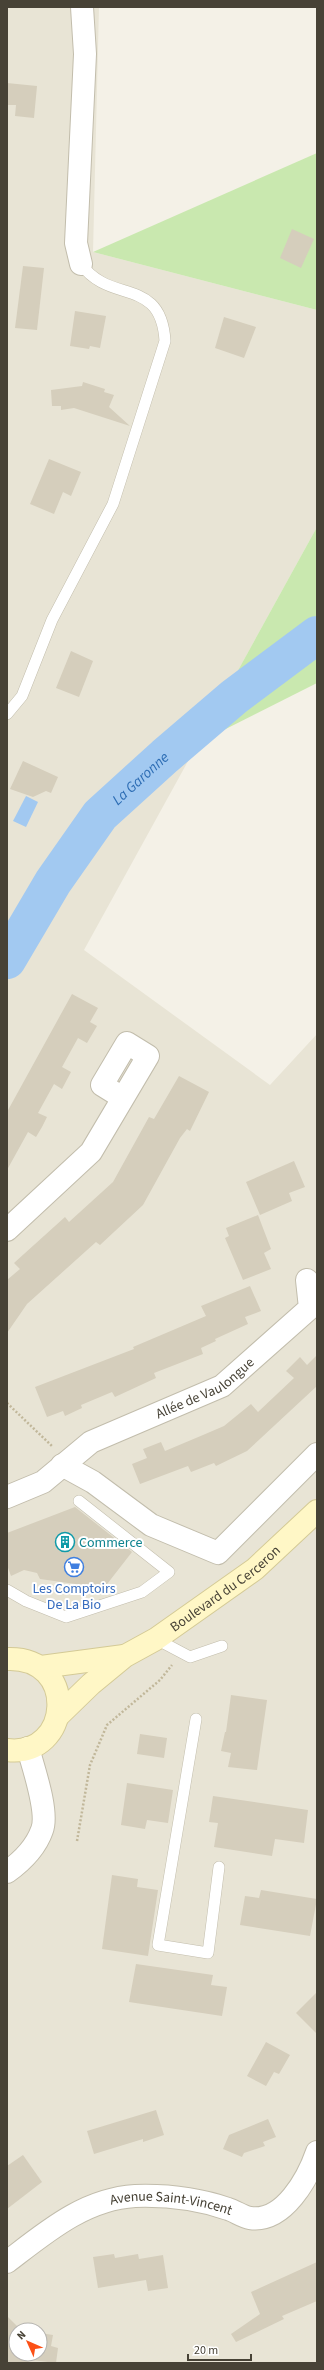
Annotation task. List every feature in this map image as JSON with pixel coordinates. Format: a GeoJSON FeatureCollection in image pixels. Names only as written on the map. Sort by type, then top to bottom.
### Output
{"type":"FeatureCollection","features":[{"type":"Feature","properties":{"kind":"main road","name":"Boulevard du Cerceron"},"geometry":{"type":"LineString","coordinates":[[58,1716],[91,1684],[126,1656],[156,1640],[255,1569],[317,1511]]}},
{"type":"Feature","properties":{"kind":"main road","name":"Boulevard du Cerceron"},"geometry":{"type":"LineString","coordinates":[[41,1667],[126,1656]]}},
{"type":"Feature","properties":{"kind":"main road"},"geometry":{"type":"LineString","coordinates":[[7,1659],[30,1661],[41,1667],[50,1677],[57,1689],[59,1702],[58,1716],[52,1730],[41,1741],[18,1749]]}},
{"type":"Feature","properties":{"kind":"street"},"geometry":{"type":"LineString","coordinates":[[81,264],[76,244],[85,54],[82,7]]}},
{"type":"Feature","properties":{"kind":"street"},"geometry":{"type":"LineString","coordinates":[[7,1230],[91,1152],[123,1098]]}},
{"type":"Feature","properties":{"kind":"street","name":"Allée de Vaulongue"},"geometry":{"type":"LineString","coordinates":[[7,1497],[43,1482],[91,1442],[222,1386],[310,1308],[307,1280]]}},
{"type":"Feature","properties":{"kind":"street"},"geometry":{"type":"LineString","coordinates":[[65,1463],[151,1525],[218,1553],[317,1454]]}},
{"type":"Feature","properties":{"kind":"street"},"geometry":{"type":"LineString","coordinates":[[7,1872],[22,1862],[43,1829],[43,1813],[18,1749]]}},
{"type":"Feature","properties":{"kind":"street","name":"Avenue Saint-Vincent"},"geometry":{"type":"LineString","coordinates":[[7,2262],[50,2228],[90,2206],[134,2196],[175,2198],[227,2209],[250,2218],[270,2216],[289,2201],[304,2183],[317,2152]]}},
{"type":"Feature","properties":{"kind":"lane"},"geometry":{"type":"LineString","coordinates":[[7,714],[22,696],[52,620],[113,504],[165,341],[164,325],[157,308],[140,295],[99,282],[89,275],[81,264]]}},
{"type":"Feature","properties":{"kind":"lane"},"geometry":{"type":"LineString","coordinates":[[7,1590],[26,1601],[66,1617],[142,1592],[169,1572],[79,1501]]}},
{"type":"Feature","properties":{"kind":"lane"},"geometry":{"type":"LineString","coordinates":[[156,1640],[190,1657],[222,1646]]}},
{"type":"Feature","properties":{"kind":"lane"},"geometry":{"type":"LineString","coordinates":[[196,1719],[158,1945],[208,1953],[219,1867]]}},
{"type":"Feature","properties":{"kind":"path"},"geometry":{"type":"LineString","coordinates":[[7,1403],[65,1463]]}},
{"type":"Feature","properties":{"kind":"path"},"geometry":{"type":"LineString","coordinates":[[78,1841],[90,1765],[107,1725],[160,1680],[180,1652]]}},
{"type":"Feature","properties":{"kind":"shaded area"},"geometry":{"type":"Polygon","coordinates":[[[7,7],[99,7],[93,252],[317,310],[317,527],[84,950],[270,1085],[317,1034],[317,2363],[7,2363],[7,7]]]}},
{"type":"Feature","properties":{"kind":"green space"},"geometry":{"type":"Polygon","coordinates":[[[317,153],[317,310],[93,252],[317,153]]]}},
{"type":"Feature","properties":{"kind":"green space"},"geometry":{"type":"Polygon","coordinates":[[[317,527],[317,683],[198,743],[317,527]]]}},
{"type":"Feature","properties":{"kind":"water"},"geometry":{"type":"Polygon","coordinates":[[[26,796],[38,802],[26,827],[13,821],[26,796]]]}},
{"type":"Feature","properties":{"kind":"building"},"geometry":{"type":"Polygon","coordinates":[[[7,83],[37,86],[34,118],[15,116],[16,105],[7,105],[7,83]]]}},
{"type":"Feature","properties":{"kind":"building"},"geometry":{"type":"Polygon","coordinates":[[[292,229],[314,239],[301,268],[280,258],[292,229]]]}},
{"type":"Feature","properties":{"kind":"building"},"geometry":{"type":"Polygon","coordinates":[[[23,266],[44,268],[37,330],[15,328],[23,266]]]}},
{"type":"Feature","properties":{"kind":"building"},"geometry":{"type":"Polygon","coordinates":[[[75,311],[106,316],[100,348],[90,346],[89,349],[70,346],[75,311]]]}},
{"type":"Feature","properties":{"kind":"building"},"geometry":{"type":"Polygon","coordinates":[[[224,317],[256,327],[244,358],[215,348],[224,317]]]}},
{"type":"Feature","properties":{"kind":"building"},"geometry":{"type":"Polygon","coordinates":[[[83,382],[105,389],[104,392],[114,395],[109,407],[130,426],[74,408],[61,410],[61,406],[52,406],[51,390],[82,386],[83,382]]]}},
{"type":"Feature","properties":{"kind":"building"},"geometry":{"type":"Polygon","coordinates":[[[49,459],[81,472],[71,496],[63,492],[54,514],[30,504],[49,459]]]}},
{"type":"Feature","properties":{"kind":"building"},"geometry":{"type":"Polygon","coordinates":[[[71,651],[93,661],[79,697],[56,688],[71,651]]]}},
{"type":"Feature","properties":{"kind":"building"},"geometry":{"type":"Polygon","coordinates":[[[23,761],[58,777],[51,793],[46,791],[33,797],[10,789],[23,761]]]}},
{"type":"Feature","properties":{"kind":"building"},"geometry":{"type":"Polygon","coordinates":[[[72,994],[98,1008],[90,1022],[97,1026],[87,1043],[78,1038],[62,1067],[71,1072],[62,1089],[54,1084],[38,1113],[47,1117],[42,1127],[36,1137],[28,1132],[7,1170],[7,1112],[72,994]]]}},
{"type":"Feature","properties":{"kind":"building"},"geometry":{"type":"Polygon","coordinates":[[[179,1076],[209,1092],[190,1131],[187,1129],[180,1138],[143,1205],[100,1245],[96,1242],[27,1304],[7,1333],[7,1280],[20,1269],[14,1263],[65,1217],[69,1222],[113,1182],[149,1117],[154,1119],[179,1076]]]}},
{"type":"Feature","properties":{"kind":"building"},"geometry":{"type":"Polygon","coordinates":[[[294,1161],[305,1187],[289,1193],[292,1201],[260,1215],[246,1182],[294,1161]]]}},
{"type":"Feature","properties":{"kind":"building"},"geometry":{"type":"Polygon","coordinates":[[[258,1215],[271,1249],[264,1253],[271,1269],[243,1280],[225,1238],[229,1236],[226,1228],[258,1215]]]}},
{"type":"Feature","properties":{"kind":"building"},"geometry":{"type":"Polygon","coordinates":[[[250,1286],[261,1311],[245,1317],[248,1324],[215,1339],[216,1341],[201,1348],[203,1354],[154,1373],[156,1378],[115,1397],[112,1392],[81,1405],[82,1408],[65,1416],[63,1411],[47,1417],[35,1387],[134,1349],[133,1347],[206,1316],[201,1306],[250,1286]]]}},
{"type":"Feature","properties":{"kind":"building"},"geometry":{"type":"Polygon","coordinates":[[[317,1355],[317,1386],[247,1451],[216,1466],[214,1463],[191,1472],[188,1466],[140,1484],[132,1464],[147,1458],[143,1449],[161,1442],[165,1451],[224,1426],[251,1404],[258,1412],[294,1378],[286,1371],[300,1357],[307,1365],[317,1355]]]}},
{"type":"Feature","properties":{"kind":"building","name":"Commerce"},"geometry":{"type":"Polygon","coordinates":[[[75,1507],[132,1552],[104,1588],[40,1579],[37,1573],[24,1570],[11,1576],[7,1565],[7,1533],[75,1507]]]}},
{"type":"Feature","properties":{"kind":"building"},"geometry":{"type":"Polygon","coordinates":[[[231,1695],[267,1700],[257,1770],[228,1767],[231,1753],[221,1751],[226,1732],[231,1695]]]}},
{"type":"Feature","properties":{"kind":"building"},"geometry":{"type":"Polygon","coordinates":[[[140,1734],[167,1738],[164,1758],[137,1754],[140,1734]]]}},
{"type":"Feature","properties":{"kind":"building"},"geometry":{"type":"Polygon","coordinates":[[[127,1783],[173,1790],[168,1823],[147,1820],[145,1829],[121,1825],[127,1783]]]}},
{"type":"Feature","properties":{"kind":"building"},"geometry":{"type":"Polygon","coordinates":[[[213,1796],[308,1810],[304,1843],[275,1839],[272,1856],[214,1847],[218,1823],[209,1822],[213,1796]]]}},
{"type":"Feature","properties":{"kind":"building"},"geometry":{"type":"Polygon","coordinates":[[[112,1875],[138,1879],[137,1887],[158,1890],[148,1956],[102,1949],[112,1875]]]}},
{"type":"Feature","properties":{"kind":"building"},"geometry":{"type":"Polygon","coordinates":[[[261,1890],[317,1899],[310,1936],[240,1925],[245,1896],[259,1898],[261,1890]]]}},
{"type":"Feature","properties":{"kind":"building"},"geometry":{"type":"Polygon","coordinates":[[[136,1964],[213,1975],[211,1985],[227,1987],[222,2016],[129,2002],[136,1964]]]}},
{"type":"Feature","properties":{"kind":"building"},"geometry":{"type":"Polygon","coordinates":[[[317,1992],[317,2034],[296,2013],[317,1992]]]}},
{"type":"Feature","properties":{"kind":"building"},"geometry":{"type":"Polygon","coordinates":[[[266,2042],[290,2055],[279,2074],[274,2072],[266,2086],[247,2076],[266,2042]]]}},
{"type":"Feature","properties":{"kind":"building"},"geometry":{"type":"Polygon","coordinates":[[[156,2110],[164,2135],[143,2142],[143,2139],[94,2154],[87,2131],[156,2110]]]}},
{"type":"Feature","properties":{"kind":"building"},"geometry":{"type":"Polygon","coordinates":[[[268,2119],[276,2137],[263,2142],[265,2146],[244,2153],[242,2157],[223,2149],[229,2135],[268,2119]]]}},
{"type":"Feature","properties":{"kind":"building"},"geometry":{"type":"Polygon","coordinates":[[[23,2155],[42,2182],[7,2209],[7,2166],[23,2155]]]}},
{"type":"Feature","properties":{"kind":"building"},"geometry":{"type":"Polygon","coordinates":[[[114,2254],[115,2258],[138,2254],[139,2259],[163,2255],[168,2288],[148,2291],[146,2280],[98,2288],[93,2257],[114,2254]]]}},
{"type":"Feature","properties":{"kind":"building"},"geometry":{"type":"Polygon","coordinates":[[[317,2262],[317,2301],[282,2316],[284,2319],[236,2342],[231,2334],[260,2314],[251,2292],[317,2262]]]}},
{"type":"Feature","properties":{"kind":"building"},"geometry":{"type":"Polygon","coordinates":[[[7,2316],[13,2322],[8,2322],[8,2362],[27,2362],[7,2363],[7,2316]]]}},
{"type":"Feature","properties":{"kind":"building"},"geometry":{"type":"Polygon","coordinates":[[[48,2334],[53,2335],[51,2346],[58,2348],[56,2363],[48,2362],[48,2334]]]}},
{"type":"Feature","properties":{"kind":"waterway","name":"La Garonne"},"geometry":{"type":"LineString","coordinates":[[7,960],[53,882],[100,815],[165,756],[234,697],[317,635]]}},
{"type":"Feature","properties":{"kind":"place","name":"Commerce"},"geometry":{"type":"Point","coordinates":[65,1542]}},
{"type":"Feature","properties":{"kind":"place","name":"Les Comptoirs De La Bio"},"geometry":{"type":"Point","coordinates":[74,1567]}}]}
